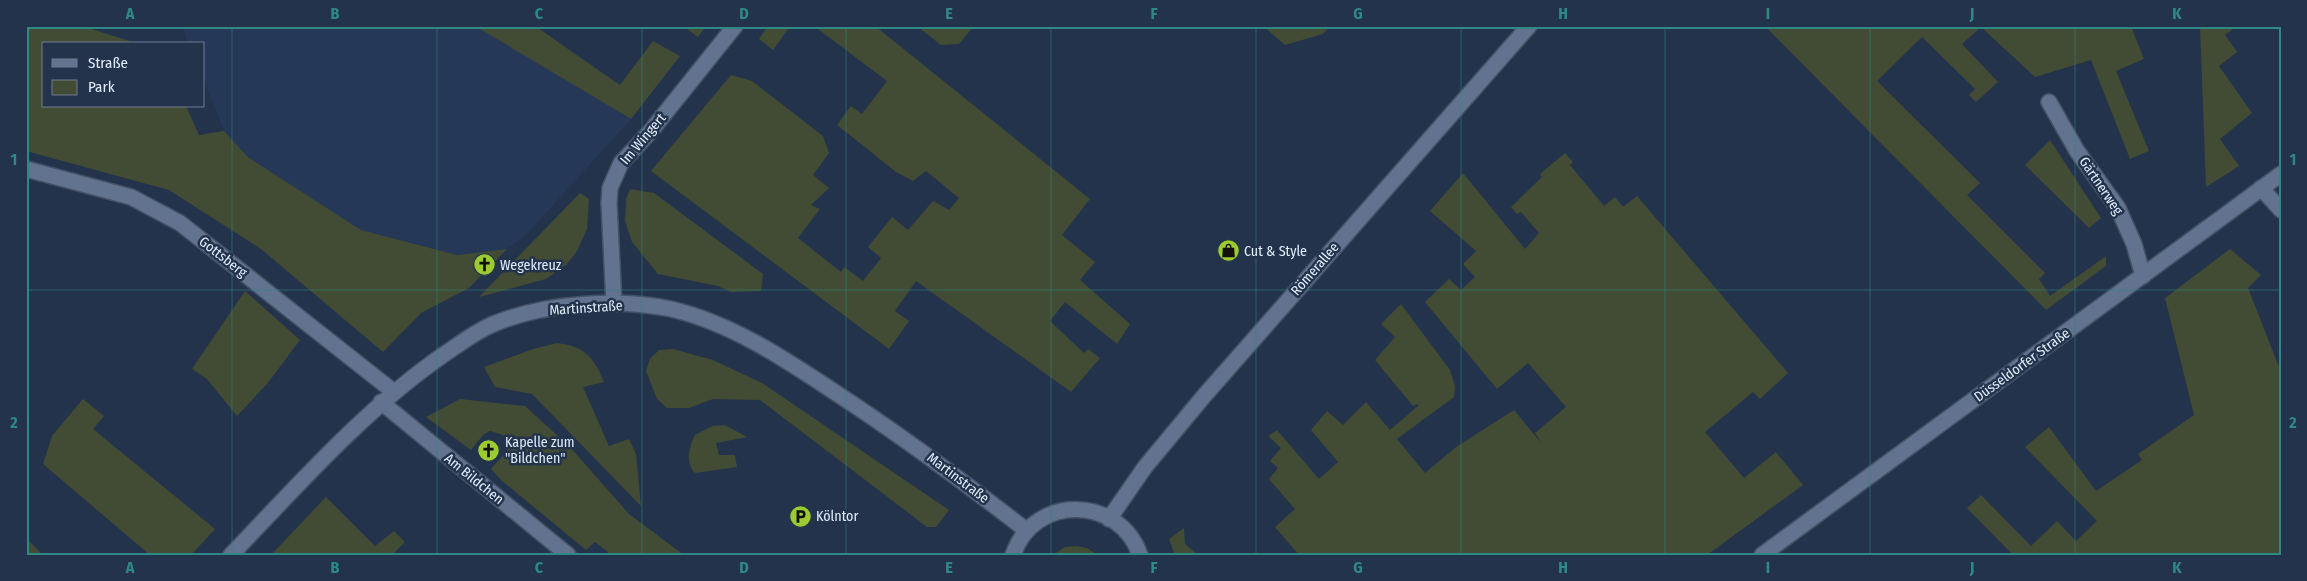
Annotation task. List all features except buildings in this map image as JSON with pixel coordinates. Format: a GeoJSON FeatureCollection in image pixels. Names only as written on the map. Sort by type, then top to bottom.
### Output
{"type":"FeatureCollection","features":[{"type":"Feature","properties":{"kind":"street","name":"Im Wingert"},"geometry":{"type":"LineString","coordinates":[[614,304],[609,203],[610,188],[615,175],[622,163],[650,132],[735,26]]}},
{"type":"Feature","properties":{"kind":"street","name":"Römerallee"},"geometry":{"type":"LineString","coordinates":[[1109,519],[1145,466],[1204,396],[1529,26]]}},
{"type":"Feature","properties":{"kind":"street","name":"Gärtnerweg"},"geometry":{"type":"LineString","coordinates":[[2049,102],[2077,151],[2118,208],[2134,244],[2143,276]]}},
{"type":"Feature","properties":{"kind":"street","name":"Gottsberg"},"geometry":{"type":"LineString","coordinates":[[26,169],[131,197],[180,223],[394,392]]}},
{"type":"Feature","properties":{"kind":"street","name":"Düsseldorfer Straße"},"geometry":{"type":"LineString","coordinates":[[1762,555],[2281,174]]}},
{"type":"Feature","properties":{"kind":"street"},"geometry":{"type":"LineString","coordinates":[[2261,188],[2281,210]]}},
{"type":"Feature","properties":{"kind":"street","name":"Martinstraße"},"geometry":{"type":"LineString","coordinates":[[231,555],[381,402],[469,338],[496,323],[529,313],[570,306],[614,304],[670,309],[695,316],[720,325],[766,349],[899,434],[1026,530]]}},
{"type":"Feature","properties":{"kind":"street","name":"Am Bildchen"},"geometry":{"type":"LineString","coordinates":[[381,402],[568,555]]}},
{"type":"Feature","properties":{"kind":"street"},"geometry":{"type":"LineString","coordinates":[[1012,555],[1017,543],[1026,530],[1038,519],[1056,512],[1068,510],[1094,512],[1109,519],[1123,529],[1136,544],[1140,555]]}},
{"type":"Feature","properties":{"kind":"shaded area"},"geometry":{"type":"Polygon","coordinates":[[[184,26],[492,26],[634,116],[525,236],[507,249],[457,255],[361,230],[248,157],[224,131],[205,84],[205,42],[187,42],[183,29],[184,26]]]}},
{"type":"Feature","properties":{"kind":"green space"},"geometry":{"type":"Polygon","coordinates":[[[26,26],[82,26],[133,42],[42,42],[42,108],[187,108],[199,135],[224,131],[248,157],[361,230],[457,255],[507,249],[469,288],[421,313],[383,352],[261,249],[169,190],[26,151],[26,26]]]}},
{"type":"Feature","properties":{"kind":"green space"},"geometry":{"type":"Polygon","coordinates":[[[475,26],[535,26],[620,85],[653,41],[680,56],[631,119],[475,26]]]}},
{"type":"Feature","properties":{"kind":"green space"},"geometry":{"type":"Polygon","coordinates":[[[683,26],[706,26],[698,37],[683,26]]]}},
{"type":"Feature","properties":{"kind":"green space"},"geometry":{"type":"Polygon","coordinates":[[[768,26],[790,26],[773,50],[759,39],[768,26]]]}},
{"type":"Feature","properties":{"kind":"green space"},"geometry":{"type":"Polygon","coordinates":[[[814,26],[875,26],[1090,199],[1062,235],[1095,262],[1080,280],[1130,324],[1117,344],[1065,302],[1050,321],[1084,353],[1088,349],[1100,358],[1071,392],[916,281],[895,311],[909,321],[889,349],[651,171],[731,75],[752,81],[823,136],[829,153],[813,175],[829,188],[811,205],[820,209],[798,238],[841,272],[844,267],[863,281],[881,258],[868,247],[892,217],[908,230],[933,201],[949,210],[959,198],[926,171],[913,181],[896,172],[837,125],[851,106],[862,114],[887,81],[814,26]]]}},
{"type":"Feature","properties":{"kind":"green space"},"geometry":{"type":"Polygon","coordinates":[[[917,26],[974,26],[959,44],[941,45],[917,26]]]}},
{"type":"Feature","properties":{"kind":"green space"},"geometry":{"type":"Polygon","coordinates":[[[1263,26],[1330,26],[1323,34],[1285,45],[1263,26]]]}},
{"type":"Feature","properties":{"kind":"green space"},"geometry":{"type":"Polygon","coordinates":[[[1765,26],[2131,26],[2144,59],[2116,71],[2149,151],[2130,159],[2091,60],[2035,77],[1981,27],[1962,44],[1998,82],[1976,102],[1969,95],[1975,89],[1922,37],[1877,81],[1980,183],[1967,195],[2045,273],[2039,279],[2050,296],[2106,256],[2106,266],[2046,310],[1765,26]]]}},
{"type":"Feature","properties":{"kind":"green space"},"geometry":{"type":"Polygon","coordinates":[[[2200,26],[2237,26],[2225,35],[2237,52],[2219,66],[2252,113],[2220,139],[2239,166],[2206,187],[2200,26]]]}},
{"type":"Feature","properties":{"kind":"green space"},"geometry":{"type":"Polygon","coordinates":[[[2050,140],[2101,218],[2089,228],[2025,165],[2050,140]]]}},
{"type":"Feature","properties":{"kind":"green space"},"geometry":{"type":"Polygon","coordinates":[[[1565,153],[1573,162],[1570,165],[1604,206],[1615,197],[1623,207],[1637,196],[1788,373],[1760,399],[1753,392],[1705,432],[1744,478],[1776,452],[1803,485],[1707,555],[1299,555],[1275,527],[1295,509],[1269,479],[1278,468],[1270,461],[1281,448],[1268,436],[1277,430],[1319,479],[1338,462],[1311,430],[1327,411],[1343,425],[1366,402],[1390,430],[1418,406],[1417,404],[1413,406],[1375,360],[1395,337],[1381,324],[1401,304],[1450,370],[1455,386],[1454,397],[1397,439],[1425,473],[1456,447],[1514,410],[1542,444],[1535,433],[1566,407],[1528,363],[1497,389],[1425,302],[1449,279],[1461,290],[1475,277],[1463,264],[1476,251],[1430,211],[1463,173],[1525,249],[1539,233],[1521,212],[1517,214],[1511,207],[1542,177],[1540,174],[1565,153]]]}},
{"type":"Feature","properties":{"kind":"green space"},"geometry":{"type":"Polygon","coordinates":[[[630,189],[654,193],[763,274],[761,291],[731,292],[718,286],[658,274],[632,242],[625,221],[626,199],[630,189]]]}},
{"type":"Feature","properties":{"kind":"green space"},"geometry":{"type":"Polygon","coordinates":[[[580,193],[589,199],[587,229],[577,251],[566,265],[546,279],[479,297],[580,193]]]}},
{"type":"Feature","properties":{"kind":"green space"},"geometry":{"type":"Polygon","coordinates":[[[2230,249],[2261,275],[2248,288],[2281,372],[2281,555],[2013,555],[1967,508],[1981,495],[2031,546],[2057,521],[2076,541],[2097,521],[2025,447],[2049,427],[2096,491],[2142,460],[2138,454],[2194,415],[2165,298],[2230,249]]]}},
{"type":"Feature","properties":{"kind":"green space"},"geometry":{"type":"Polygon","coordinates":[[[245,291],[300,340],[267,384],[237,416],[207,379],[192,369],[245,291]]]}},
{"type":"Feature","properties":{"kind":"green space"},"geometry":{"type":"Polygon","coordinates":[[[557,343],[574,347],[587,354],[600,373],[604,382],[583,387],[609,446],[629,439],[636,454],[641,506],[532,394],[495,387],[484,367],[533,349],[557,343]]]}},
{"type":"Feature","properties":{"kind":"green space"},"geometry":{"type":"Polygon","coordinates":[[[673,349],[713,360],[762,383],[949,510],[936,527],[927,527],[760,400],[713,399],[689,408],[667,408],[657,399],[646,371],[650,359],[659,350],[673,349]]]}},
{"type":"Feature","properties":{"kind":"green space"},"geometry":{"type":"Polygon","coordinates":[[[83,399],[104,416],[93,429],[215,529],[191,555],[150,555],[43,464],[52,436],[83,399]]]}},
{"type":"Feature","properties":{"kind":"green space"},"geometry":{"type":"Polygon","coordinates":[[[460,399],[525,406],[570,447],[629,514],[684,555],[607,555],[608,552],[595,542],[586,550],[501,480],[491,469],[507,451],[507,442],[503,435],[490,431],[484,434],[471,450],[426,417],[460,399]]]}},
{"type":"Feature","properties":{"kind":"green space"},"geometry":{"type":"Polygon","coordinates":[[[725,425],[747,437],[716,443],[719,455],[735,455],[737,467],[695,473],[690,464],[689,454],[695,435],[712,426],[725,425]]]}},
{"type":"Feature","properties":{"kind":"green space"},"geometry":{"type":"Polygon","coordinates":[[[326,497],[375,546],[394,531],[405,542],[392,555],[271,555],[326,497]]]}},
{"type":"Feature","properties":{"kind":"green space"},"geometry":{"type":"Polygon","coordinates":[[[1184,528],[1185,544],[1198,555],[1175,555],[1169,539],[1184,528]]]}},
{"type":"Feature","properties":{"kind":"green space"},"geometry":{"type":"Polygon","coordinates":[[[29,541],[43,555],[26,555],[26,543],[29,541]]]}},
{"type":"Feature","properties":{"kind":"green space"},"geometry":{"type":"Polygon","coordinates":[[[1065,547],[1087,548],[1098,555],[1053,555],[1065,547]]]}},
{"type":"Feature","properties":{"kind":"place","name":"Cut & Style"},"geometry":{"type":"Point","coordinates":[1228,251]}},
{"type":"Feature","properties":{"kind":"place","name":"Wegekreuz"},"geometry":{"type":"Point","coordinates":[484,265]}},
{"type":"Feature","properties":{"kind":"place","name":"Kapelle zum \"Bildchen\""},"geometry":{"type":"Point","coordinates":[489,450]}},
{"type":"Feature","properties":{"kind":"place","name":"Kölntor"},"geometry":{"type":"Point","coordinates":[800,516]}}]}
